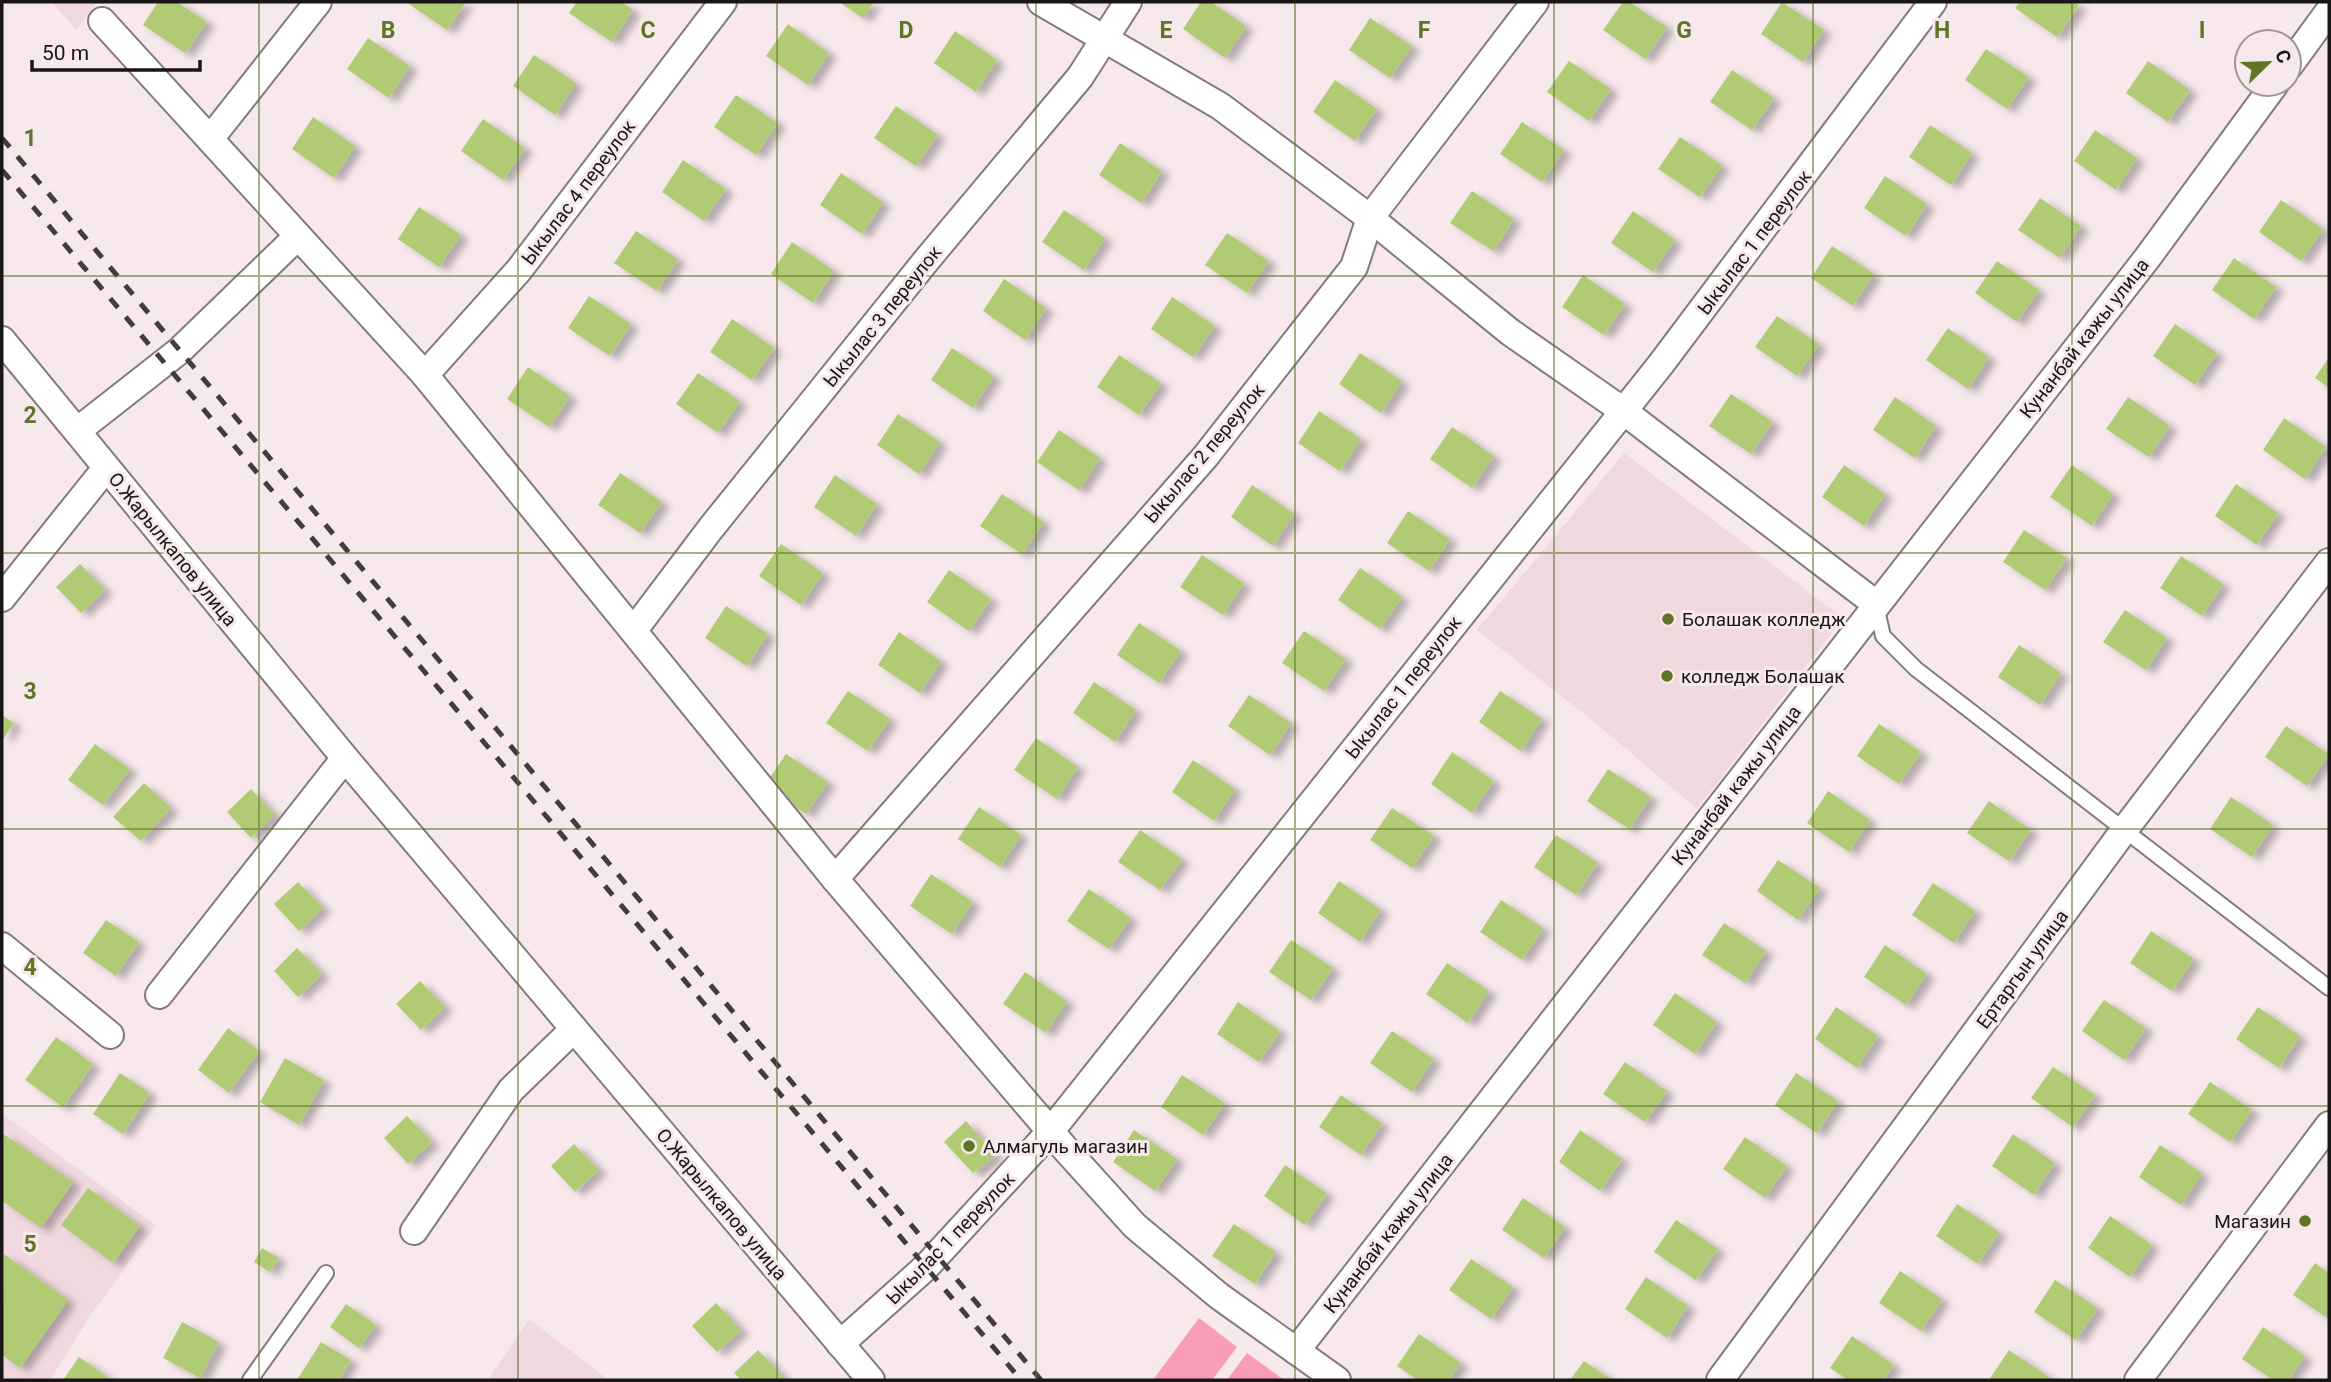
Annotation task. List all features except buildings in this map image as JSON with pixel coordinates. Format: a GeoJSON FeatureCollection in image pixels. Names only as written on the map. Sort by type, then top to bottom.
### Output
{"type":"FeatureCollection","features":[{"type":"Feature","properties":{"kind":"street"},"geometry":{"type":"LineString","coordinates":[[210,139],[318,2]]}},
{"type":"Feature","properties":{"kind":"street","name":"Ыкылас 4 переулок"},"geometry":{"type":"LineString","coordinates":[[425,375],[519,270],[723,2]]}},
{"type":"Feature","properties":{"kind":"street"},"geometry":{"type":"LineString","coordinates":[[1041,2],[1106,37],[1220,106],[1370,218],[1510,332],[1622,410],[1876,604]]}},
{"type":"Feature","properties":{"kind":"street","name":"Ыкылас 3 переулок"},"geometry":{"type":"LineString","coordinates":[[634,630],[720,517],[1080,77],[1128,2]]}},
{"type":"Feature","properties":{"kind":"street","name":"Ыкылас 2 переулок"},"geometry":{"type":"LineString","coordinates":[[835,879],[1205,457],[1354,267],[1370,218],[1535,2]]}},
{"type":"Feature","properties":{"kind":"street","name":"Ыкылас 1 переулок"},"geometry":{"type":"LineString","coordinates":[[840,1344],[926,1267],[1050,1132],[1669,353],[1933,2]]}},
{"type":"Feature","properties":{"kind":"street"},"geometry":{"type":"LineString","coordinates":[[2303,46],[2329,11]]}},
{"type":"Feature","properties":{"kind":"street"},"geometry":{"type":"LineString","coordinates":[[102,21],[425,375],[835,879],[1050,1132],[1135,1226],[1219,1296],[1337,1380]]}},
{"type":"Feature","properties":{"kind":"street","name":"Кунанбай кажы улица"},"geometry":{"type":"LineString","coordinates":[[1296,1352],[2148,257],[2265,98]]}},
{"type":"Feature","properties":{"kind":"street"},"geometry":{"type":"LineString","coordinates":[[77,430],[179,351],[298,236]]}},
{"type":"Feature","properties":{"kind":"street","name":"О.Жарылкапов улица"},"geometry":{"type":"LineString","coordinates":[[2,340],[345,758],[871,1380]]}},
{"type":"Feature","properties":{"kind":"street"},"geometry":{"type":"LineString","coordinates":[[2,598],[106,468]]}},
{"type":"Feature","properties":{"kind":"street","name":"Ертаргын улица"},"geometry":{"type":"LineString","coordinates":[[1720,1380],[2124,829],[2329,562]]}},
{"type":"Feature","properties":{"kind":"street"},"geometry":{"type":"LineString","coordinates":[[159,995],[345,758]]}},
{"type":"Feature","properties":{"kind":"street"},"geometry":{"type":"LineString","coordinates":[[2,946],[110,1035]]}},
{"type":"Feature","properties":{"kind":"street"},"geometry":{"type":"LineString","coordinates":[[414,1231],[512,1090],[573,1028]]}},
{"type":"Feature","properties":{"kind":"street"},"geometry":{"type":"LineString","coordinates":[[2138,1380],[2329,1125]]}},
{"type":"Feature","properties":{"kind":"lane"},"geometry":{"type":"LineString","coordinates":[[1876,604],[1883,636],[1916,669],[2329,988]]}},
{"type":"Feature","properties":{"kind":"lane"},"geometry":{"type":"LineString","coordinates":[[250,1380],[326,1273]]}},
{"type":"Feature","properties":{"kind":"shaded area"},"geometry":{"type":"Polygon","coordinates":[[[52,2],[97,2],[76,30],[52,2]]]}},
{"type":"Feature","properties":{"kind":"shaded area","name":"колледж Болашак"},"geometry":{"type":"Polygon","coordinates":[[[1624,453],[1843,618],[1697,809],[1593,721],[1477,630],[1624,453]]]}},
{"type":"Feature","properties":{"kind":"shaded area"},"geometry":{"type":"Polygon","coordinates":[[[2,1114],[156,1225],[92,1313],[50,1380],[2,1380],[2,1114]]]}},
{"type":"Feature","properties":{"kind":"shaded area"},"geometry":{"type":"Polygon","coordinates":[[[1199,1318],[1237,1347],[1212,1380],[1153,1380],[1199,1318]]]}},
{"type":"Feature","properties":{"kind":"shaded area"},"geometry":{"type":"Polygon","coordinates":[[[529,1319],[609,1380],[488,1380],[529,1319]]]}},
{"type":"Feature","properties":{"kind":"shaded area"},"geometry":{"type":"Polygon","coordinates":[[[1247,1353],[1284,1380],[1227,1380],[1247,1353]]]}},
{"type":"Feature","properties":{"kind":"railway"},"geometry":{"type":"LineString","coordinates":[[2,138],[1041,1380]]}},
{"type":"Feature","properties":{"kind":"railway"},"geometry":{"type":"LineString","coordinates":[[2,170],[1021,1380]]}},
{"type":"Feature","properties":{"kind":"place","name":"Болашак колледж"},"geometry":{"type":"Point","coordinates":[1668,619]}},
{"type":"Feature","properties":{"kind":"place","name":"колледж Болашак"},"geometry":{"type":"Point","coordinates":[1667,676]}},
{"type":"Feature","properties":{"kind":"place","name":"Алмагуль магазин"},"geometry":{"type":"Point","coordinates":[969,1146]}},
{"type":"Feature","properties":{"kind":"place","name":"Магазин"},"geometry":{"type":"Point","coordinates":[2305,1221]}}]}
